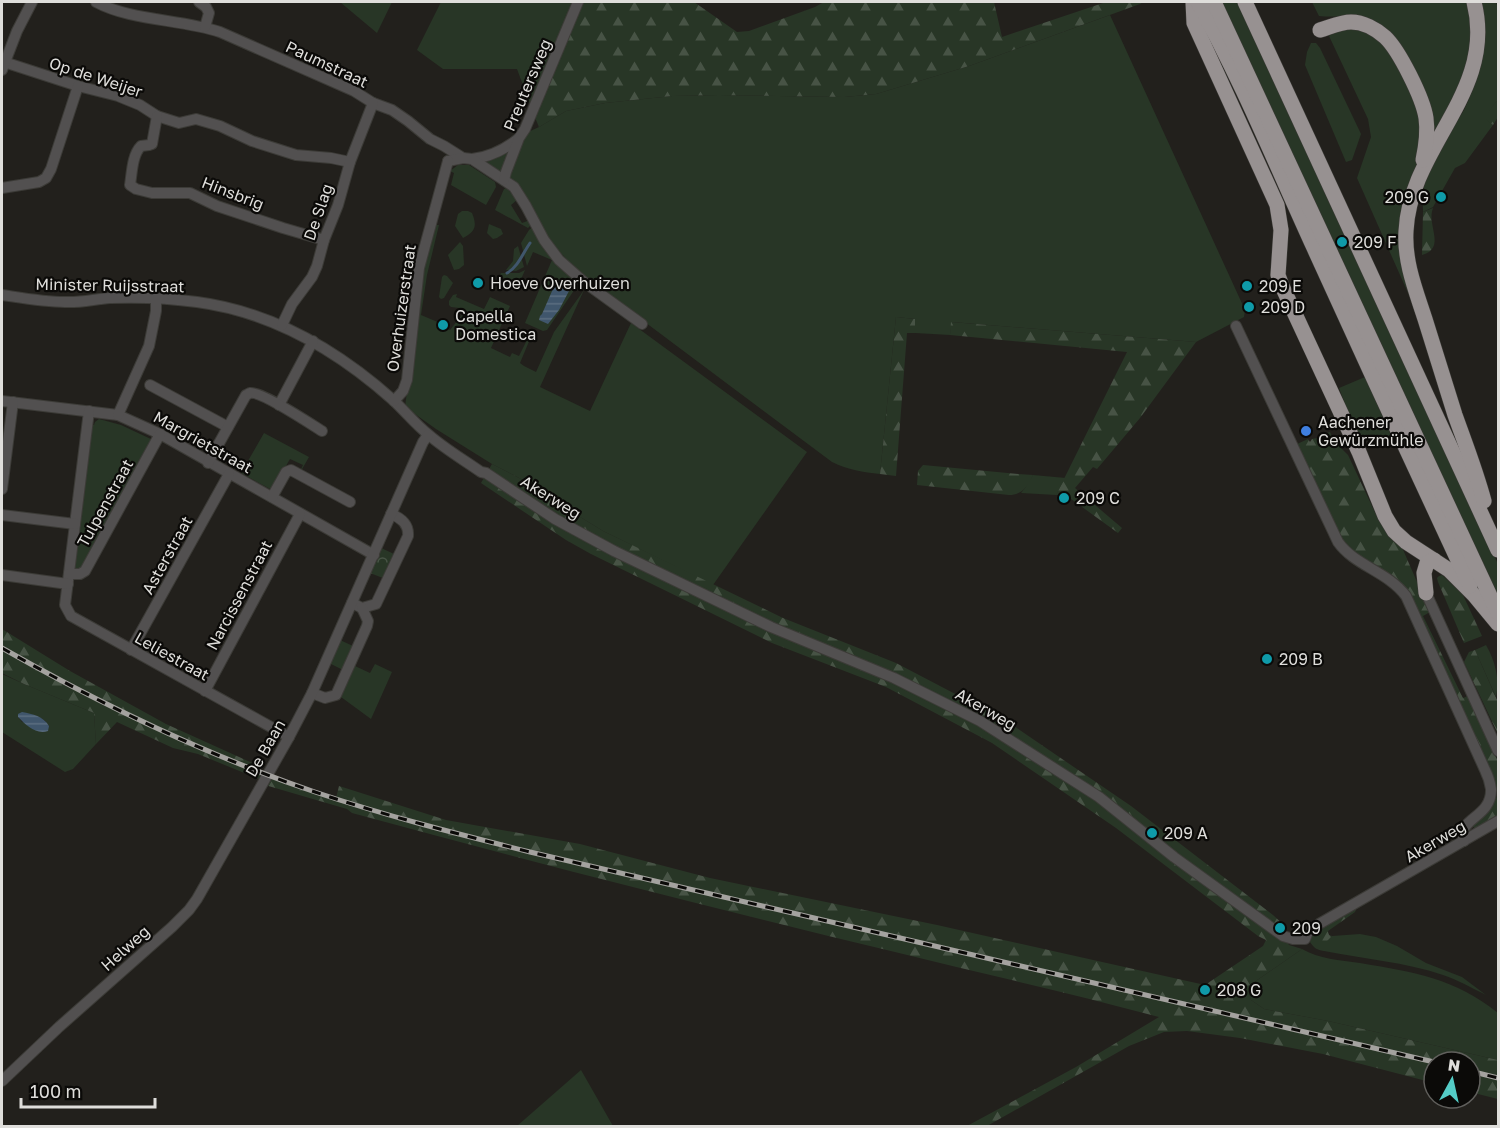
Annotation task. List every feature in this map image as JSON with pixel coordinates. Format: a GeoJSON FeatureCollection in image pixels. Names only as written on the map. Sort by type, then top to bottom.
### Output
{"type":"FeatureCollection","features":[{"type":"Feature","properties":{"kind":"highway"},"geometry":{"type":"LineString","coordinates":[[1192,2],[1194,23],[1277,205],[1281,222],[1278,275],[1385,516],[1394,531],[1406,542],[1449,570],[1498,624]]}},
{"type":"Feature","properties":{"kind":"highway"},"geometry":{"type":"LineString","coordinates":[[1198,2],[1274,159],[1323,251],[1498,613]]}},
{"type":"Feature","properties":{"kind":"highway"},"geometry":{"type":"LineString","coordinates":[[1214,2],[1473,595]]}},
{"type":"Feature","properties":{"kind":"highway"},"geometry":{"type":"LineString","coordinates":[[1245,2],[1496,544]]}},
{"type":"Feature","properties":{"kind":"highway"},"geometry":{"type":"LineString","coordinates":[[1474,2],[1479,25],[1474,62],[1460,102],[1421,171],[1411,196],[1406,244],[1413,283],[1477,474],[1496,544]]}},
{"type":"Feature","properties":{"kind":"highway"},"geometry":{"type":"LineString","coordinates":[[1320,30],[1344,23],[1358,23],[1378,31],[1391,43],[1418,90],[1424,106],[1427,132],[1421,171]]}},
{"type":"Feature","properties":{"kind":"highway"},"geometry":{"type":"LineString","coordinates":[[1426,593],[1424,573],[1427,563],[1434,560]]}},
{"type":"Feature","properties":{"kind":"street"},"geometry":{"type":"LineString","coordinates":[[3,66],[32,2]]}},
{"type":"Feature","properties":{"kind":"street","name":"Paumstraat"},"geometry":{"type":"LineString","coordinates":[[96,2],[116,11],[205,27],[220,32],[392,110],[430,139],[468,159]]}},
{"type":"Feature","properties":{"kind":"street"},"geometry":{"type":"LineString","coordinates":[[199,2],[206,7],[209,13],[205,27]]}},
{"type":"Feature","properties":{"kind":"street","name":"Preutersweg"},"geometry":{"type":"LineString","coordinates":[[504,180],[519,138],[525,129],[578,2]]}},
{"type":"Feature","properties":{"kind":"street","name":"Op de Weijer"},"geometry":{"type":"LineString","coordinates":[[3,66],[118,96],[158,116],[180,123],[196,119],[296,155],[350,162]]}},
{"type":"Feature","properties":{"kind":"street"},"geometry":{"type":"LineString","coordinates":[[2,188],[39,182],[46,178],[78,86]]}},
{"type":"Feature","properties":{"kind":"street","name":"De Slag"},"geometry":{"type":"LineString","coordinates":[[282,325],[292,304],[312,277],[317,266],[350,162],[374,103]]}},
{"type":"Feature","properties":{"kind":"street","name":"Hinsbrig"},"geometry":{"type":"LineString","coordinates":[[158,116],[152,144],[137,149],[130,185],[152,193],[190,193],[217,206],[324,240]]}},
{"type":"Feature","properties":{"kind":"street"},"geometry":{"type":"LineString","coordinates":[[448,161],[494,154],[519,138]]}},
{"type":"Feature","properties":{"kind":"street","name":"Paumstraat"},"geometry":{"type":"LineString","coordinates":[[430,139],[443,158],[448,161]]}},
{"type":"Feature","properties":{"kind":"street"},"geometry":{"type":"LineString","coordinates":[[468,159],[504,180],[517,192],[544,240],[559,260],[584,282],[642,324]]}},
{"type":"Feature","properties":{"kind":"street","name":"Overhuizerstraat"},"geometry":{"type":"LineString","coordinates":[[394,400],[403,391],[407,380],[419,268],[448,161]]}},
{"type":"Feature","properties":{"kind":"street","name":"Minister Ruijsstraat"},"geometry":{"type":"LineString","coordinates":[[2,295],[66,302],[109,298],[156,298],[216,305],[259,316],[313,341],[360,372],[394,400],[428,435]]}},
{"type":"Feature","properties":{"kind":"street"},"geometry":{"type":"LineString","coordinates":[[118,416],[149,346],[156,298]]}},
{"type":"Feature","properties":{"kind":"street"},"geometry":{"type":"LineString","coordinates":[[1236,326],[1338,542],[1347,553],[1388,578],[1406,596],[1485,770],[1491,790],[1489,801],[1464,828],[1462,834],[1464,841]]}},
{"type":"Feature","properties":{"kind":"street"},"geometry":{"type":"LineString","coordinates":[[279,405],[313,341]]}},
{"type":"Feature","properties":{"kind":"street"},"geometry":{"type":"LineString","coordinates":[[150,384],[228,427]]}},
{"type":"Feature","properties":{"kind":"street"},"geometry":{"type":"LineString","coordinates":[[208,463],[249,393],[279,405],[322,431]]}},
{"type":"Feature","properties":{"kind":"street"},"geometry":{"type":"LineString","coordinates":[[2,489],[7,401]]}},
{"type":"Feature","properties":{"kind":"street","name":"Margrietstraat"},"geometry":{"type":"LineString","coordinates":[[7,401],[118,416],[160,434],[374,555]]}},
{"type":"Feature","properties":{"kind":"street","name":"Tulpenstraat"},"geometry":{"type":"LineString","coordinates":[[89,411],[68,579],[85,571],[160,434]]}},
{"type":"Feature","properties":{"kind":"street","name":"Akerweg"},"geometry":{"type":"LineString","coordinates":[[428,435],[548,514],[606,546],[771,627],[894,678],[980,721],[1099,797],[1174,857],[1283,936],[1305,939],[1310,929],[1498,821]]}},
{"type":"Feature","properties":{"kind":"street","name":"De Baan"},"geometry":{"type":"LineString","coordinates":[[242,817],[289,737],[357,605],[391,514],[428,435]]}},
{"type":"Feature","properties":{"kind":"street"},"geometry":{"type":"LineString","coordinates":[[272,497],[286,472],[291,470],[350,502]]}},
{"type":"Feature","properties":{"kind":"street","name":"Asterstraat"},"geometry":{"type":"LineString","coordinates":[[131,650],[229,474]]}},
{"type":"Feature","properties":{"kind":"street","name":"Narcissenstraat"},"geometry":{"type":"LineString","coordinates":[[205,691],[300,514]]}},
{"type":"Feature","properties":{"kind":"street","name":"De Baan"},"geometry":{"type":"LineString","coordinates":[[357,605],[376,604],[408,536],[408,529],[401,518],[391,514]]}},
{"type":"Feature","properties":{"kind":"street"},"geometry":{"type":"LineString","coordinates":[[2,515],[75,524]]}},
{"type":"Feature","properties":{"kind":"street"},"geometry":{"type":"LineString","coordinates":[[2,575],[68,579]]}},
{"type":"Feature","properties":{"kind":"street","name":"Leliestraat"},"geometry":{"type":"LineString","coordinates":[[68,579],[65,605],[71,616],[289,737]]}},
{"type":"Feature","properties":{"kind":"street"},"geometry":{"type":"LineString","coordinates":[[1426,593],[1498,751]]}},
{"type":"Feature","properties":{"kind":"street","name":"De Baan"},"geometry":{"type":"LineString","coordinates":[[312,693],[325,698],[336,695],[368,626],[368,621],[357,605]]}},
{"type":"Feature","properties":{"kind":"street","name":"Helweg"},"geometry":{"type":"LineString","coordinates":[[2,1081],[189,910],[242,817]]}},
{"type":"Feature","properties":{"kind":"green space"},"geometry":{"type":"Polygon","coordinates":[[[340,2],[392,2],[377,33],[340,2]]]}},
{"type":"Feature","properties":{"kind":"green space"},"geometry":{"type":"Polygon","coordinates":[[[441,2],[582,2],[534,115],[517,69],[443,69],[417,50],[441,2]]]}},
{"type":"Feature","properties":{"kind":"green space"},"geometry":{"type":"Polygon","coordinates":[[[582,2],[694,2],[737,32],[749,31],[824,2],[994,2],[1002,37],[1106,2],[1143,2],[969,66],[876,94],[844,97],[672,96],[605,103],[566,111],[539,127],[534,115],[582,2]]]}},
{"type":"Feature","properties":{"kind":"green space"},"geometry":{"type":"Polygon","coordinates":[[[1222,2],[1239,2],[1498,564],[1498,600],[1417,421],[1222,2]]]}},
{"type":"Feature","properties":{"kind":"green space"},"geometry":{"type":"Polygon","coordinates":[[[1312,2],[1469,2],[1472,35],[1465,69],[1458,88],[1430,138],[1388,30],[1362,16],[1319,16],[1312,2]]]}},
{"type":"Feature","properties":{"kind":"green space"},"geometry":{"type":"Polygon","coordinates":[[[1481,2],[1496,2],[1498,8],[1498,99],[1485,118],[1493,125],[1465,163],[1455,168],[1433,207],[1423,212],[1424,186],[1437,155],[1464,110],[1479,71],[1484,43],[1481,2]]]}},
{"type":"Feature","properties":{"kind":"green space"},"geometry":{"type":"Polygon","coordinates":[[[1110,15],[1245,310],[1244,317],[1196,342],[952,322],[950,335],[915,333],[915,319],[896,317],[880,474],[850,469],[832,462],[578,272],[551,242],[507,178],[526,133],[566,111],[605,103],[672,96],[844,97],[876,94],[969,66],[1110,15]]]}},
{"type":"Feature","properties":{"kind":"green space"},"geometry":{"type":"Polygon","coordinates":[[[1349,27],[1380,36],[1421,109],[1422,127],[1418,159],[1400,220],[1399,239],[1412,302],[1357,178],[1371,137],[1368,119],[1329,36],[1337,29],[1349,27]]]}},
{"type":"Feature","properties":{"kind":"green space"},"geometry":{"type":"Polygon","coordinates":[[[1311,43],[1316,43],[1320,48],[1361,134],[1352,160],[1346,162],[1305,65],[1311,43]]]}},
{"type":"Feature","properties":{"kind":"green space"},"geometry":{"type":"Polygon","coordinates":[[[1498,99],[1498,117],[1493,125],[1484,118],[1498,99]]]}},
{"type":"Feature","properties":{"kind":"green space"},"geometry":{"type":"Polygon","coordinates":[[[511,148],[501,174],[482,160],[511,148]]]}},
{"type":"Feature","properties":{"kind":"green space"},"geometry":{"type":"Polygon","coordinates":[[[458,165],[469,165],[495,182],[496,187],[486,205],[451,185],[454,173],[450,171],[458,165]]]}},
{"type":"Feature","properties":{"kind":"green space"},"geometry":{"type":"Polygon","coordinates":[[[507,188],[517,200],[511,205],[522,223],[530,220],[531,225],[528,228],[495,210],[504,189],[507,188]]]}},
{"type":"Feature","properties":{"kind":"green space"},"geometry":{"type":"Polygon","coordinates":[[[1433,208],[1432,222],[1435,242],[1429,252],[1422,255],[1423,212],[1433,208]]]}},
{"type":"Feature","properties":{"kind":"green space"},"geometry":{"type":"Polygon","coordinates":[[[462,211],[472,213],[475,221],[471,233],[463,238],[455,226],[458,214],[462,211]]]}},
{"type":"Feature","properties":{"kind":"green space"},"geometry":{"type":"Polygon","coordinates":[[[489,224],[501,229],[503,234],[493,239],[487,233],[489,224]]]}},
{"type":"Feature","properties":{"kind":"green space"},"geometry":{"type":"Polygon","coordinates":[[[434,225],[439,225],[427,275],[421,315],[440,323],[439,326],[450,330],[465,311],[449,305],[453,295],[457,294],[456,297],[484,309],[490,297],[510,306],[491,348],[510,357],[512,353],[519,356],[527,340],[519,336],[522,330],[529,332],[527,338],[530,339],[520,363],[536,372],[554,332],[584,290],[540,387],[590,411],[631,323],[807,452],[713,585],[603,531],[436,429],[405,407],[423,266],[434,225]]]}},
{"type":"Feature","properties":{"kind":"green space"},"geometry":{"type":"Polygon","coordinates":[[[532,227],[576,281],[577,286],[547,330],[543,331],[525,323],[552,260],[533,252],[527,266],[521,243],[532,227]]]}},
{"type":"Feature","properties":{"kind":"green space"},"geometry":{"type":"Polygon","coordinates":[[[460,242],[463,246],[464,265],[454,270],[448,255],[460,242]]]}},
{"type":"Feature","properties":{"kind":"green space"},"geometry":{"type":"Polygon","coordinates":[[[518,246],[524,267],[516,271],[506,270],[513,261],[514,249],[518,246]]]}},
{"type":"Feature","properties":{"kind":"green space"},"geometry":{"type":"Polygon","coordinates":[[[525,270],[519,284],[499,276],[501,273],[519,273],[525,270]]]}},
{"type":"Feature","properties":{"kind":"green space"},"geometry":{"type":"Polygon","coordinates":[[[444,275],[453,283],[441,299],[439,297],[444,275]]]}},
{"type":"Feature","properties":{"kind":"green space"},"geometry":{"type":"Polygon","coordinates":[[[896,317],[915,319],[915,333],[907,333],[896,476],[880,474],[896,317]]]}},
{"type":"Feature","properties":{"kind":"green space"},"geometry":{"type":"Polygon","coordinates":[[[951,322],[1196,342],[1140,418],[1097,469],[1093,467],[1075,488],[1122,528],[1118,533],[1067,496],[1056,495],[1127,352],[950,335],[951,322]]]}},
{"type":"Feature","properties":{"kind":"green space"},"geometry":{"type":"Polygon","coordinates":[[[1365,377],[1394,442],[1391,445],[1383,440],[1374,446],[1355,430],[1339,388],[1365,377]]]}},
{"type":"Feature","properties":{"kind":"green space"},"geometry":{"type":"Polygon","coordinates":[[[99,419],[121,425],[153,440],[80,571],[74,570],[92,425],[99,419]]]}},
{"type":"Feature","properties":{"kind":"green space"},"geometry":{"type":"Polygon","coordinates":[[[1330,432],[1334,441],[1348,455],[1379,521],[1389,535],[1401,545],[1430,612],[1423,616],[1463,698],[1468,696],[1498,761],[1498,792],[1415,608],[1344,547],[1295,445],[1308,439],[1310,442],[1330,432]]]}},
{"type":"Feature","properties":{"kind":"green space"},"geometry":{"type":"Polygon","coordinates":[[[264,433],[309,457],[301,471],[303,465],[290,459],[272,490],[241,473],[264,433]]]}},
{"type":"Feature","properties":{"kind":"green space"},"geometry":{"type":"Polygon","coordinates":[[[492,464],[521,479],[603,531],[783,618],[896,663],[1005,720],[1131,806],[1286,927],[1284,935],[1289,945],[1302,949],[1250,985],[1248,990],[1251,1000],[1264,1009],[1454,1050],[1422,1050],[1422,1080],[1323,1054],[1240,1038],[1187,1031],[1164,1032],[1129,1046],[987,1126],[967,1126],[1076,1067],[1159,1017],[555,867],[352,813],[347,809],[265,785],[270,776],[336,798],[339,786],[446,820],[580,844],[710,878],[937,925],[1205,985],[1263,946],[1266,940],[1116,828],[992,743],[886,687],[772,643],[591,554],[481,483],[492,464]]]}},
{"type":"Feature","properties":{"kind":"green space"},"geometry":{"type":"Polygon","coordinates":[[[923,465],[1033,475],[1024,489],[1009,495],[917,485],[918,471],[923,465]]]}},
{"type":"Feature","properties":{"kind":"green space"},"geometry":{"type":"Polygon","coordinates":[[[1033,475],[1066,478],[1056,495],[1021,493],[1033,475]]]}},
{"type":"Feature","properties":{"kind":"green space"},"geometry":{"type":"Polygon","coordinates":[[[381,548],[394,554],[383,578],[370,573],[381,548]]]}},
{"type":"Feature","properties":{"kind":"green space"},"geometry":{"type":"Polygon","coordinates":[[[1442,575],[1463,595],[1482,636],[1464,643],[1438,582],[1437,578],[1442,575]]]}},
{"type":"Feature","properties":{"kind":"green space"},"geometry":{"type":"Polygon","coordinates":[[[2,629],[70,671],[166,724],[259,766],[262,773],[259,779],[198,754],[173,748],[117,722],[96,744],[94,713],[2,673],[2,629]]]}},
{"type":"Feature","properties":{"kind":"green space"},"geometry":{"type":"Polygon","coordinates":[[[340,640],[353,646],[343,670],[329,663],[340,640]]]}},
{"type":"Feature","properties":{"kind":"green space"},"geometry":{"type":"Polygon","coordinates":[[[1486,645],[1496,670],[1496,697],[1475,650],[1486,645]]]}},
{"type":"Feature","properties":{"kind":"green space"},"geometry":{"type":"Polygon","coordinates":[[[1475,650],[1498,702],[1498,734],[1464,662],[1469,652],[1475,650]]]}},
{"type":"Feature","properties":{"kind":"green space"},"geometry":{"type":"Polygon","coordinates":[[[375,664],[392,672],[371,719],[341,697],[355,666],[370,673],[375,664]]]}},
{"type":"Feature","properties":{"kind":"green space"},"geometry":{"type":"Polygon","coordinates":[[[2,674],[94,713],[96,744],[73,769],[65,772],[2,732],[2,674]],[[18,714],[22,722],[49,726],[39,717],[18,714]]]}},
{"type":"Feature","properties":{"kind":"green space"},"geometry":{"type":"Polygon","coordinates":[[[1498,792],[1498,819],[1475,829],[1472,825],[1491,807],[1498,792]]]}},
{"type":"Feature","properties":{"kind":"green space"},"geometry":{"type":"Polygon","coordinates":[[[1353,908],[1356,909],[1355,912],[1328,931],[1332,936],[1325,943],[1324,951],[1313,946],[1310,942],[1313,934],[1353,908]]]}},
{"type":"Feature","properties":{"kind":"green space"},"geometry":{"type":"Polygon","coordinates":[[[1360,934],[1376,937],[1426,963],[1462,977],[1486,995],[1454,979],[1429,971],[1324,951],[1324,943],[1332,936],[1360,934]]]}},
{"type":"Feature","properties":{"kind":"green space"},"geometry":{"type":"Polygon","coordinates":[[[1302,949],[1330,959],[1379,966],[1433,978],[1466,992],[1498,1013],[1498,1060],[1482,1056],[1482,1050],[1454,1050],[1264,1009],[1251,1000],[1248,990],[1250,985],[1302,949]]]}},
{"type":"Feature","properties":{"kind":"green space"},"geometry":{"type":"Polygon","coordinates":[[[1482,1056],[1498,1060],[1498,1099],[1482,1095],[1482,1056]]]}},
{"type":"Feature","properties":{"kind":"green space"},"geometry":{"type":"Polygon","coordinates":[[[581,1070],[613,1126],[517,1126],[581,1070]]]}},
{"type":"Feature","properties":{"kind":"water"},"geometry":{"type":"Polygon","coordinates":[[[558,281],[565,284],[569,291],[548,324],[539,320],[558,281]]]}},
{"type":"Feature","properties":{"kind":"water"},"geometry":{"type":"Polygon","coordinates":[[[22,712],[44,720],[49,726],[48,731],[39,732],[28,726],[18,717],[18,714],[22,712]]]}},
{"type":"Feature","properties":{"kind":"waterway"},"geometry":{"type":"LineString","coordinates":[[507,273],[517,264],[530,243]]}},
{"type":"Feature","properties":{"kind":"railway"},"geometry":{"type":"LineString","coordinates":[[2,648],[116,709],[194,745],[274,778],[395,817],[530,852],[1422,1059]]}},
{"type":"Feature","properties":{"kind":"railway"},"geometry":{"type":"LineString","coordinates":[[1482,1074],[1498,1078]]}},
{"type":"Feature","properties":{"kind":"place","name":"209 G"},"geometry":{"type":"Point","coordinates":[1441,197]}},
{"type":"Feature","properties":{"kind":"place","name":"209 F"},"geometry":{"type":"Point","coordinates":[1342,242]}},
{"type":"Feature","properties":{"kind":"place","name":"Hoeve Overhuizen"},"geometry":{"type":"Point","coordinates":[478,283]}},
{"type":"Feature","properties":{"kind":"place","name":"209 E"},"geometry":{"type":"Point","coordinates":[1247,286]}},
{"type":"Feature","properties":{"kind":"place","name":"209 D"},"geometry":{"type":"Point","coordinates":[1249,307]}},
{"type":"Feature","properties":{"kind":"place","name":"Capella Domestica"},"geometry":{"type":"Point","coordinates":[443,325]}},
{"type":"Feature","properties":{"kind":"place","name":"Aachener Gewürzmühle"},"geometry":{"type":"Point","coordinates":[1306,431]}},
{"type":"Feature","properties":{"kind":"place","name":"209 C"},"geometry":{"type":"Point","coordinates":[1064,498]}},
{"type":"Feature","properties":{"kind":"place","name":"209 B"},"geometry":{"type":"Point","coordinates":[1267,659]}},
{"type":"Feature","properties":{"kind":"place","name":"209 A"},"geometry":{"type":"Point","coordinates":[1152,833]}},
{"type":"Feature","properties":{"kind":"place","name":"209"},"geometry":{"type":"Point","coordinates":[1280,928]}},
{"type":"Feature","properties":{"kind":"place","name":"208 G"},"geometry":{"type":"Point","coordinates":[1205,990]}}]}
